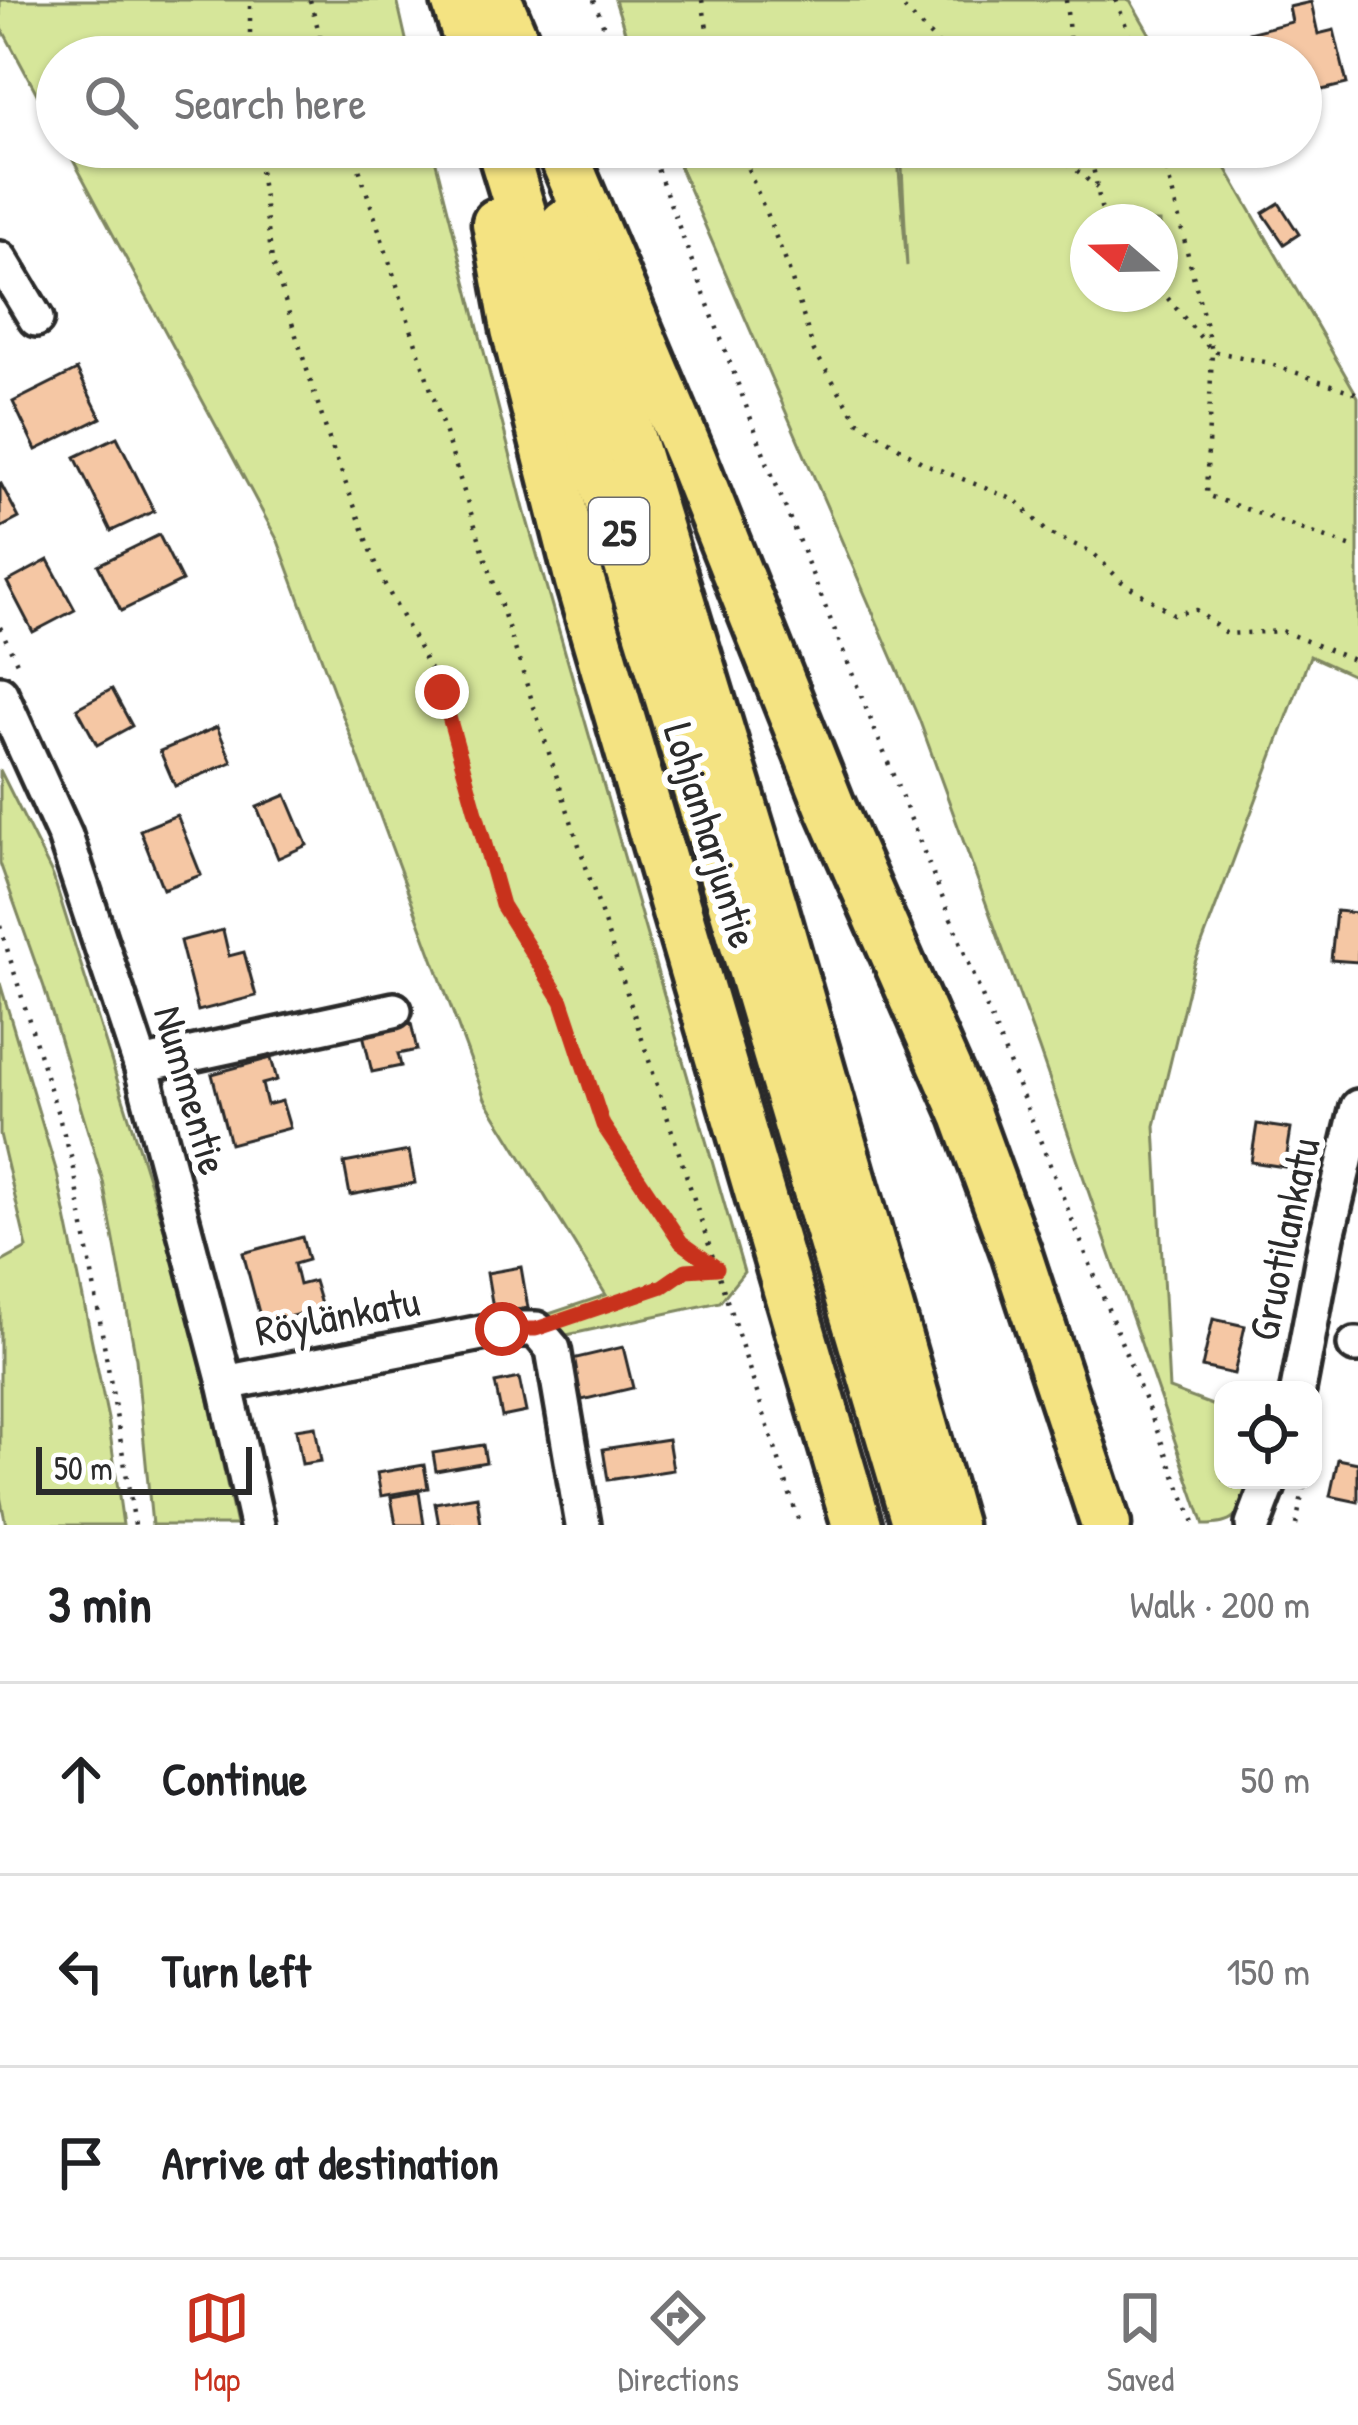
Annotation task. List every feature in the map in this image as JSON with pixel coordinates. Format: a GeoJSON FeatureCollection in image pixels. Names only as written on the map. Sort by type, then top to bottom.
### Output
{"type":"FeatureCollection","features":[{"type":"Feature","properties":{"kind":"highway"},"geometry":{"type":"LineString","coordinates":[[488,168],[516,329],[580,581],[856,1525]]}},
{"type":"Feature","properties":{"kind":"highway","name":"Lohjanharjuntie"},"geometry":{"type":"LineString","coordinates":[[507,168],[736,914],[916,1525]]}},
{"type":"Feature","properties":{"kind":"highway","name":"Lohjanharjuntie"},"geometry":{"type":"LineString","coordinates":[[547,168],[772,904],[951,1525]]}},
{"type":"Feature","properties":{"kind":"highway"},"geometry":{"type":"LineString","coordinates":[[569,168],[830,806],[966,1114],[1106,1522]]}},
{"type":"Feature","properties":{"kind":"street"},"geometry":{"type":"LineString","coordinates":[[0,259],[36,319]]}},
{"type":"Feature","properties":{"kind":"street","name":"Nummentie"},"geometry":{"type":"LineString","coordinates":[[0,693],[64,836],[142,1065],[257,1525]]}},
{"type":"Feature","properties":{"kind":"street"},"geometry":{"type":"LineString","coordinates":[[142,1065],[394,1010]]}},
{"type":"Feature","properties":{"kind":"street","name":"Gruotilankatu"},"geometry":{"type":"LineString","coordinates":[[1300,1381],[1358,1107]]}},
{"type":"Feature","properties":{"kind":"street","name":"Röylänkatu"},"geometry":{"type":"LineString","coordinates":[[225,1383],[502,1329],[536,1329]]}},
{"type":"Feature","properties":{"kind":"street"},"geometry":{"type":"LineString","coordinates":[[536,1329],[553,1349],[583,1525]]}},
{"type":"Feature","properties":{"kind":"street"},"geometry":{"type":"LineString","coordinates":[[1253,1525],[1267,1489]]}},
{"type":"Feature","properties":{"kind":"street"},"geometry":{"type":"LineString","coordinates":[[1272,1525],[1278,1489]]}},
{"type":"Feature","properties":{"kind":"path"},"geometry":{"type":"LineString","coordinates":[[250,0],[250,36]]}},
{"type":"Feature","properties":{"kind":"path"},"geometry":{"type":"LineString","coordinates":[[310,0],[320,36]]}},
{"type":"Feature","properties":{"kind":"path"},"geometry":{"type":"LineString","coordinates":[[594,0],[607,36]]}},
{"type":"Feature","properties":{"kind":"path"},"geometry":{"type":"LineString","coordinates":[[702,0],[708,36]]}},
{"type":"Feature","properties":{"kind":"path"},"geometry":{"type":"LineString","coordinates":[[896,0],[930,36]]}},
{"type":"Feature","properties":{"kind":"path"},"geometry":{"type":"LineString","coordinates":[[1066,0],[1069,36]]}},
{"type":"Feature","properties":{"kind":"path"},"geometry":{"type":"LineString","coordinates":[[1116,0],[1130,36]]}},
{"type":"Feature","properties":{"kind":"path"},"geometry":{"type":"LineString","coordinates":[[260,168],[272,260],[330,442],[382,580],[442,692],[502,905],[562,1001],[603,1125],[681,1242],[717,1268]]}},
{"type":"Feature","properties":{"kind":"path"},"geometry":{"type":"LineString","coordinates":[[359,168],[800,1525]]}},
{"type":"Feature","properties":{"kind":"path"},"geometry":{"type":"LineString","coordinates":[[657,168],[769,467],[1196,1525]]}},
{"type":"Feature","properties":{"kind":"path"},"geometry":{"type":"LineString","coordinates":[[748,168],[787,264],[814,351],[858,421],[923,463],[1017,501],[1048,533],[1092,552],[1120,581],[1173,614],[1196,610],[1227,634],[1282,632],[1358,662]]}},
{"type":"Feature","properties":{"kind":"path"},"geometry":{"type":"LineString","coordinates":[[1074,168],[1096,188]]}},
{"type":"Feature","properties":{"kind":"path"},"geometry":{"type":"LineString","coordinates":[[1093,168],[1100,204]]}},
{"type":"Feature","properties":{"kind":"path"},"geometry":{"type":"LineString","coordinates":[[1166,168],[1212,351],[1206,495],[1358,549]]}},
{"type":"Feature","properties":{"kind":"path"},"geometry":{"type":"LineString","coordinates":[[1178,310],[1212,351],[1265,362],[1358,394]]}},
{"type":"Feature","properties":{"kind":"path"},"geometry":{"type":"LineString","coordinates":[[0,926],[73,1163],[135,1525]]}},
{"type":"Feature","properties":{"kind":"path"},"geometry":{"type":"LineString","coordinates":[[536,1329],[663,1286],[686,1270],[717,1268]]}},
{"type":"Feature","properties":{"kind":"path"},"geometry":{"type":"LineString","coordinates":[[1296,1525],[1303,1489]]}},
{"type":"Feature","properties":{"kind":"green space"},"geometry":{"type":"Polygon","coordinates":[[[0,0],[397,0],[405,36],[36,36],[36,92],[0,25],[0,0]]]}},
{"type":"Feature","properties":{"kind":"green space"},"geometry":{"type":"Polygon","coordinates":[[[615,0],[1130,0],[1151,36],[626,36],[615,0]]]}},
{"type":"Feature","properties":{"kind":"green space"},"geometry":{"type":"Polygon","coordinates":[[[77,168],[437,168],[525,513],[744,1272],[720,1302],[562,1336],[543,1316],[606,1295],[485,1099],[278,541],[77,168]]]}},
{"type":"Feature","properties":{"kind":"green space"},"geometry":{"type":"Polygon","coordinates":[[[680,168],[899,168],[907,266],[902,168],[1226,168],[1358,397],[1358,678],[1310,656],[1194,965],[1155,1126],[1169,1389],[1214,1406],[1214,1489],[1246,1489],[1232,1519],[1204,1525],[919,719],[680,168]]]}},
{"type":"Feature","properties":{"kind":"green space"},"geometry":{"type":"Polygon","coordinates":[[[0,770],[53,876],[188,1305],[236,1525],[152,1525],[136,1359],[103,1181],[44,987],[0,863],[0,770]]]}},
{"type":"Feature","properties":{"kind":"green space"},"geometry":{"type":"Polygon","coordinates":[[[0,983],[57,1173],[108,1419],[123,1525],[6,1525],[0,1496],[0,1263],[27,1248],[0,1134],[0,983]]]}},
{"type":"Feature","properties":{"kind":"building"},"geometry":{"type":"Polygon","coordinates":[[[1311,2],[1318,34],[1334,30],[1347,84],[1322,90],[1322,36],[1249,36],[1292,22],[1289,7],[1311,2]]]}},
{"type":"Feature","properties":{"kind":"building"},"geometry":{"type":"Polygon","coordinates":[[[1279,203],[1299,234],[1284,244],[1263,213],[1279,203]]]}},
{"type":"Feature","properties":{"kind":"building"},"geometry":{"type":"Polygon","coordinates":[[[77,370],[101,418],[36,450],[13,402],[77,370]]]}},
{"type":"Feature","properties":{"kind":"building"},"geometry":{"type":"Polygon","coordinates":[[[117,437],[154,511],[111,531],[75,457],[117,437]]]}},
{"type":"Feature","properties":{"kind":"building"},"geometry":{"type":"Polygon","coordinates":[[[0,482],[19,518],[0,528],[0,482]]]}},
{"type":"Feature","properties":{"kind":"building"},"geometry":{"type":"Polygon","coordinates":[[[159,535],[182,581],[121,611],[98,565],[159,535]]]}},
{"type":"Feature","properties":{"kind":"building"},"geometry":{"type":"Polygon","coordinates":[[[48,560],[75,610],[33,632],[7,582],[48,560]]]}},
{"type":"Feature","properties":{"kind":"building"},"geometry":{"type":"Polygon","coordinates":[[[112,689],[132,726],[97,745],[77,708],[112,689]]]}},
{"type":"Feature","properties":{"kind":"building"},"geometry":{"type":"Polygon","coordinates":[[[217,727],[232,762],[175,786],[160,751],[217,727]]]}},
{"type":"Feature","properties":{"kind":"building"},"geometry":{"type":"Polygon","coordinates":[[[286,795],[307,845],[278,858],[257,807],[286,795]]]}},
{"type":"Feature","properties":{"kind":"building"},"geometry":{"type":"Polygon","coordinates":[[[177,815],[201,875],[163,889],[140,830],[177,815]]]}},
{"type":"Feature","properties":{"kind":"building"},"geometry":{"type":"Polygon","coordinates":[[[1336,911],[1358,913],[1358,962],[1331,960],[1336,911]]]}},
{"type":"Feature","properties":{"kind":"building"},"geometry":{"type":"Polygon","coordinates":[[[223,930],[229,956],[244,952],[256,996],[198,1011],[180,941],[223,930]]]}},
{"type":"Feature","properties":{"kind":"building"},"geometry":{"type":"Polygon","coordinates":[[[411,1023],[417,1050],[398,1054],[401,1066],[372,1072],[363,1034],[411,1023]]]}},
{"type":"Feature","properties":{"kind":"building"},"geometry":{"type":"Polygon","coordinates":[[[271,1058],[277,1080],[262,1084],[267,1105],[282,1101],[290,1128],[230,1144],[212,1074],[271,1058]]]}},
{"type":"Feature","properties":{"kind":"building"},"geometry":{"type":"Polygon","coordinates":[[[1257,1124],[1291,1129],[1285,1167],[1251,1162],[1257,1124]]]}},
{"type":"Feature","properties":{"kind":"building"},"geometry":{"type":"Polygon","coordinates":[[[409,1151],[415,1183],[350,1195],[344,1163],[409,1151]]]}},
{"type":"Feature","properties":{"kind":"building"},"geometry":{"type":"Polygon","coordinates":[[[302,1237],[308,1260],[294,1264],[299,1285],[314,1281],[322,1308],[262,1324],[243,1253],[302,1237]]]}},
{"type":"Feature","properties":{"kind":"building"},"geometry":{"type":"Polygon","coordinates":[[[521,1267],[528,1308],[494,1314],[487,1273],[521,1267]]]}},
{"type":"Feature","properties":{"kind":"building"},"geometry":{"type":"Polygon","coordinates":[[[1213,1319],[1245,1326],[1234,1374],[1202,1367],[1213,1319]]]}},
{"type":"Feature","properties":{"kind":"building"},"geometry":{"type":"Polygon","coordinates":[[[623,1347],[633,1388],[582,1400],[572,1359],[623,1347]]]}},
{"type":"Feature","properties":{"kind":"building"},"geometry":{"type":"Polygon","coordinates":[[[519,1378],[526,1412],[502,1417],[495,1383],[519,1378]]]}},
{"type":"Feature","properties":{"kind":"building"},"geometry":{"type":"Polygon","coordinates":[[[315,1426],[321,1461],[302,1464],[296,1429],[315,1426]]]}},
{"type":"Feature","properties":{"kind":"building"},"geometry":{"type":"Polygon","coordinates":[[[668,1439],[673,1470],[608,1480],[603,1449],[668,1439]]]}},
{"type":"Feature","properties":{"kind":"building"},"geometry":{"type":"Polygon","coordinates":[[[483,1445],[486,1462],[436,1471],[433,1453],[483,1445]]]}},
{"type":"Feature","properties":{"kind":"building"},"geometry":{"type":"Polygon","coordinates":[[[1338,1459],[1358,1463],[1358,1502],[1330,1496],[1338,1459]]]}},
{"type":"Feature","properties":{"kind":"building"},"geometry":{"type":"Polygon","coordinates":[[[424,1465],[428,1488],[381,1496],[377,1473],[424,1465]]]}},
{"type":"Feature","properties":{"kind":"building"},"geometry":{"type":"Polygon","coordinates":[[[419,1492],[424,1525],[396,1525],[391,1497],[419,1492]]]}},
{"type":"Feature","properties":{"kind":"building"},"geometry":{"type":"Polygon","coordinates":[[[477,1496],[481,1525],[439,1525],[435,1503],[477,1496]]]}},
{"type":"Feature","properties":{"kind":"route"},"geometry":{"type":"LineString","coordinates":[[442,692],[502,905],[562,1001],[603,1125],[681,1242],[717,1268],[686,1270],[663,1286],[536,1329],[502,1329]]}}]}
